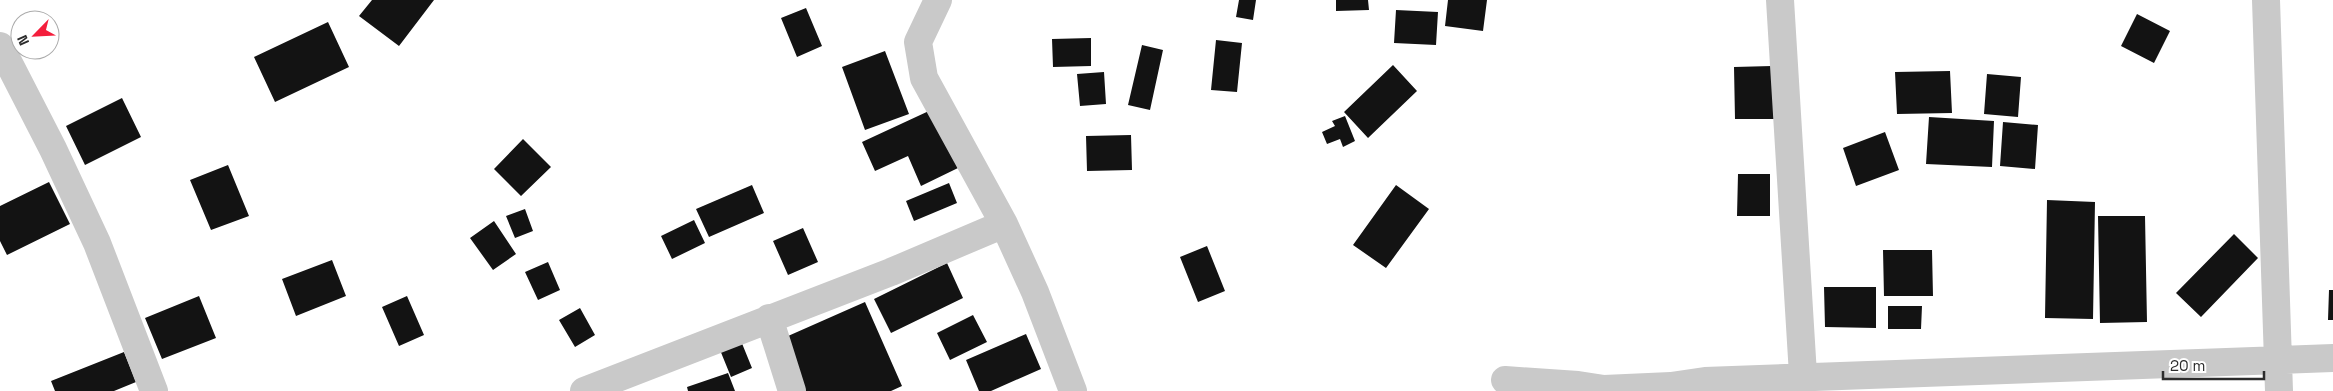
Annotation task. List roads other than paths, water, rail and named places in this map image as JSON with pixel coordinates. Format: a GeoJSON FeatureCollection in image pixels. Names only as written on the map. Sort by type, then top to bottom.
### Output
{"type":"FeatureCollection","features":[{"type":"Feature","properties":{"kind":"street"},"geometry":{"type":"LineString","coordinates":[[938,0],[918,42],[924,78],[1004,224],[1035,292],[1073,391]]}},
{"type":"Feature","properties":{"kind":"street"},"geometry":{"type":"LineString","coordinates":[[1780,0],[1804,385]]}},
{"type":"Feature","properties":{"kind":"street"},"geometry":{"type":"LineString","coordinates":[[2266,0],[2279,391]]}},
{"type":"Feature","properties":{"kind":"street"},"geometry":{"type":"LineString","coordinates":[[0,46],[53,149],[97,243],[154,391]]}},
{"type":"Feature","properties":{"kind":"street"},"geometry":{"type":"LineString","coordinates":[[584,391],[891,272],[1004,224]]}},
{"type":"Feature","properties":{"kind":"street"},"geometry":{"type":"LineString","coordinates":[[769,318],[792,391]]}},
{"type":"Feature","properties":{"kind":"street"},"geometry":{"type":"LineString","coordinates":[[1505,380],[1578,385],[1604,389],[1671,386],[1704,381],[1804,385],[2278,359],[2333,358]]}}]}
